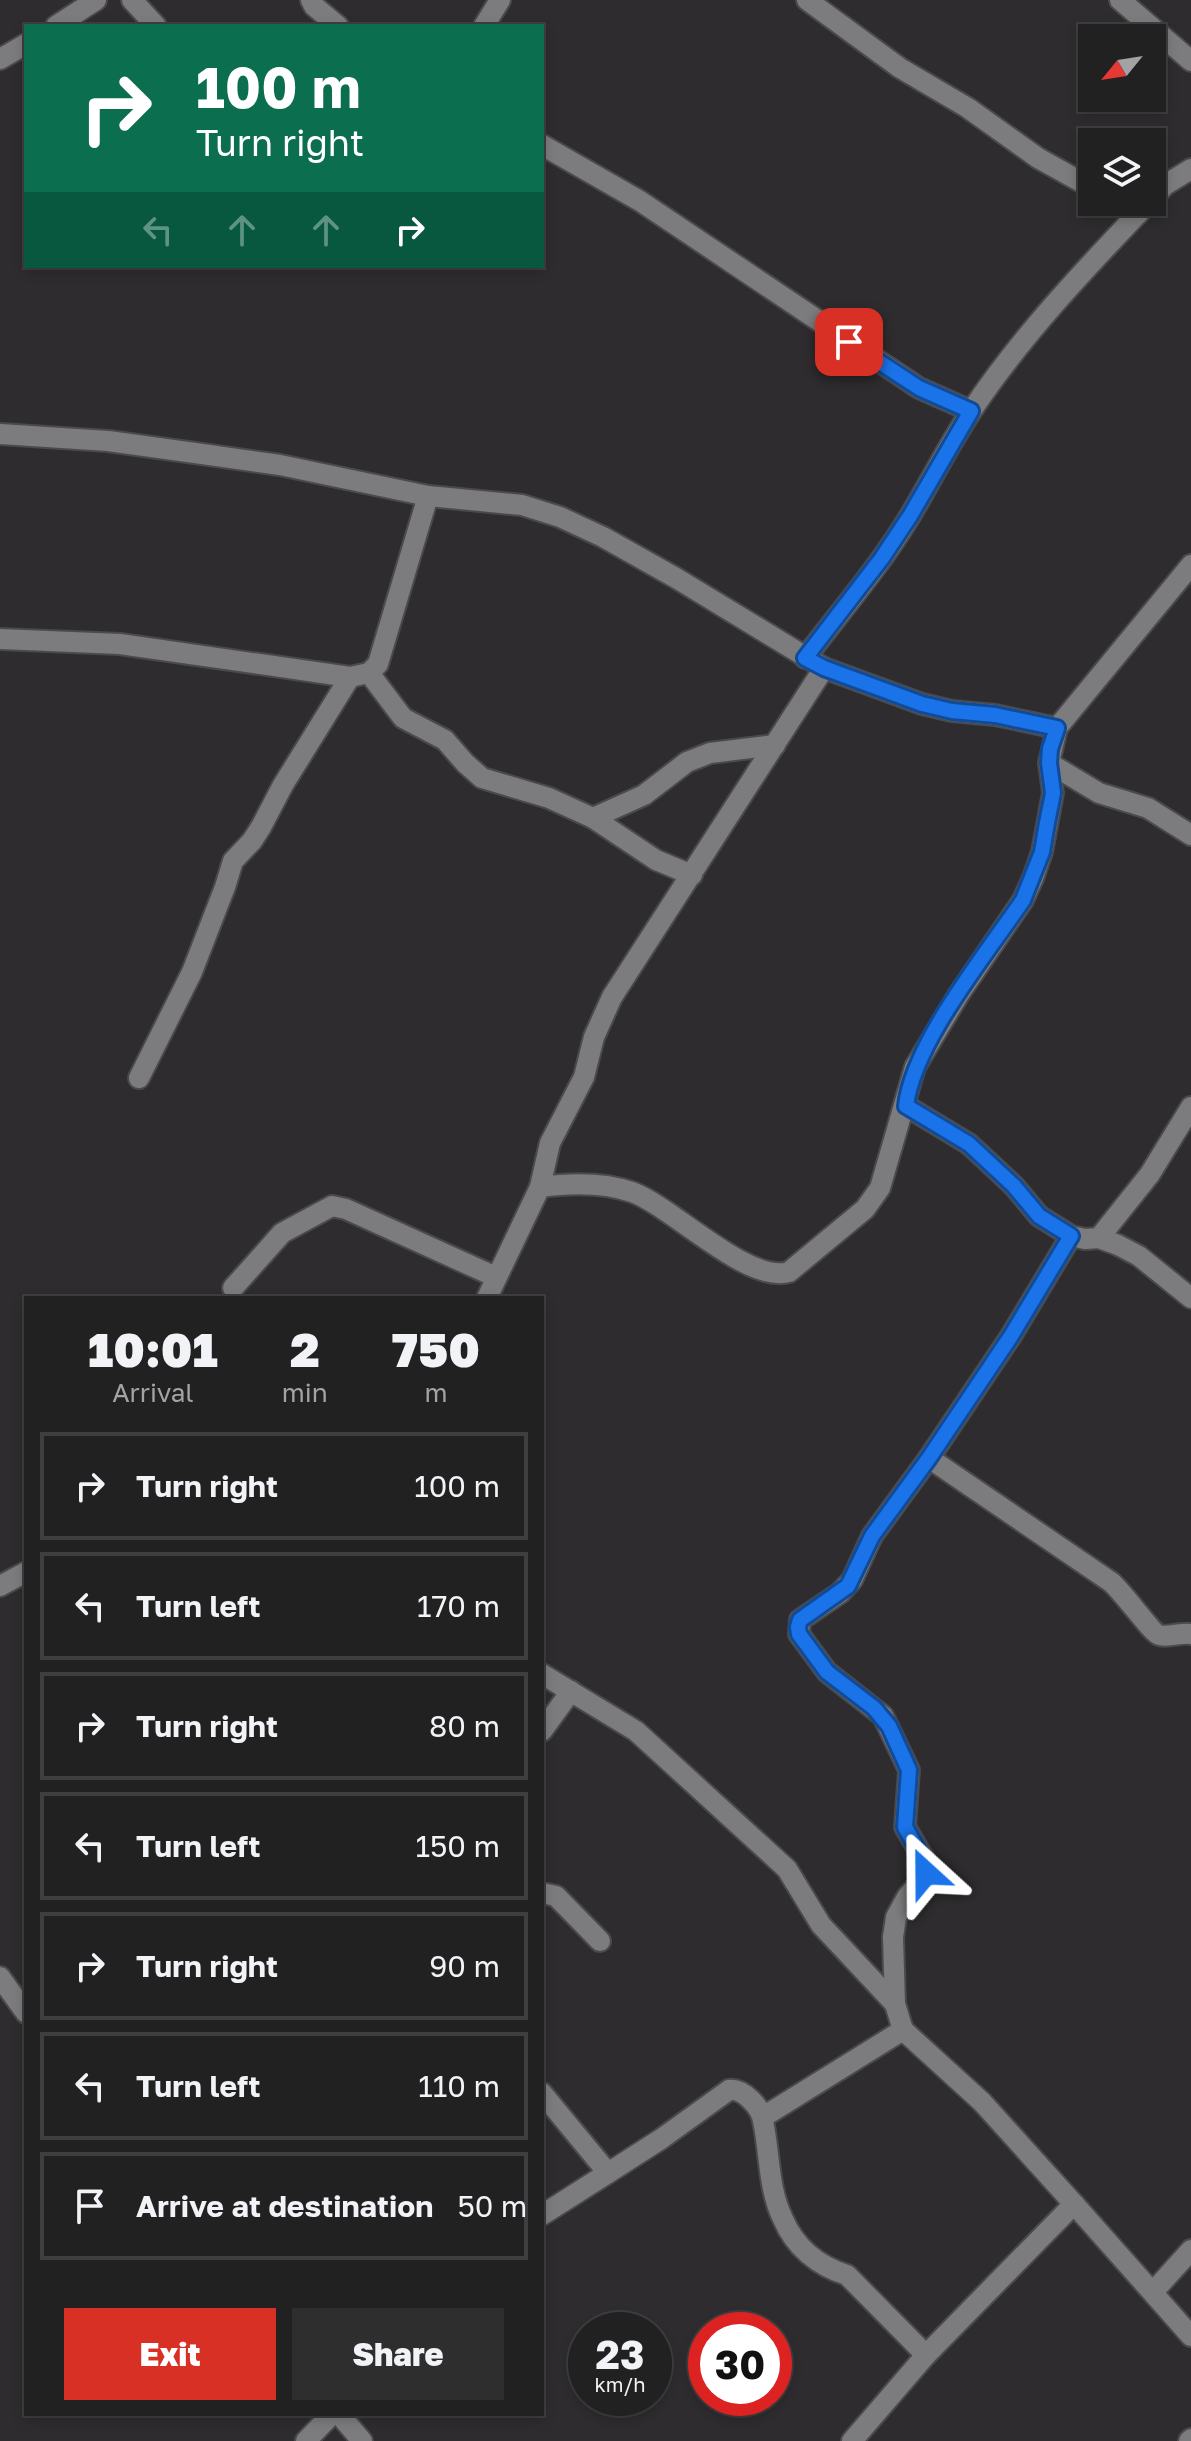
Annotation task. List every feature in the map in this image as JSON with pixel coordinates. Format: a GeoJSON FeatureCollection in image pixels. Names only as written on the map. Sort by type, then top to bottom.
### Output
{"type":"FeatureCollection","features":[{"type":"Feature","properties":{"kind":"street"},"geometry":{"type":"LineString","coordinates":[[59,24],[96,0]]}},
{"type":"Feature","properties":{"kind":"street"},"geometry":{"type":"LineString","coordinates":[[132,0],[154,24]]}},
{"type":"Feature","properties":{"kind":"street"},"geometry":{"type":"LineString","coordinates":[[311,0],[336,24]]}},
{"type":"Feature","properties":{"kind":"street"},"geometry":{"type":"LineString","coordinates":[[485,24],[500,0]]}},
{"type":"Feature","properties":{"kind":"street"},"geometry":{"type":"LineString","coordinates":[[807,0],[900,68],[968,108],[1038,158],[1078,180]]}},
{"type":"Feature","properties":{"kind":"street"},"geometry":{"type":"LineString","coordinates":[[1120,0],[1191,61]]}},
{"type":"Feature","properties":{"kind":"street"},"geometry":{"type":"LineString","coordinates":[[544,146],[640,201],[919,388],[971,411]]}},
{"type":"Feature","properties":{"kind":"street"},"geometry":{"type":"LineString","coordinates":[[1166,184],[1191,169]]}},
{"type":"Feature","properties":{"kind":"street"},"geometry":{"type":"LineString","coordinates":[[488,1296],[540,1187],[550,1143],[584,1077],[594,1037],[612,997],[775,745],[815,663],[910,516],[971,411],[1000,371],[1136,216]]}},
{"type":"Feature","properties":{"kind":"street"},"geometry":{"type":"LineString","coordinates":[[0,434],[108,441],[280,465],[428,496],[522,505],[560,517],[676,578],[815,663],[922,704],[1057,728]]}},
{"type":"Feature","properties":{"kind":"street"},"geometry":{"type":"LineString","coordinates":[[139,1078],[192,972],[233,861],[252,841],[283,785],[360,675],[378,664],[428,496]]}},
{"type":"Feature","properties":{"kind":"street"},"geometry":{"type":"LineString","coordinates":[[540,1187],[580,1184],[633,1193],[647,1199],[715,1246],[779,1275],[789,1272],[865,1209],[888,1170],[891,1149],[915,1067],[937,1028],[1023,900],[1033,878],[1042,852],[1053,793],[1049,763],[1057,728],[1191,565]]}},
{"type":"Feature","properties":{"kind":"street"},"geometry":{"type":"LineString","coordinates":[[0,639],[120,644],[360,675],[403,718],[445,740],[482,778],[549,798],[593,818],[656,860],[692,875]]}},
{"type":"Feature","properties":{"kind":"street"},"geometry":{"type":"LineString","coordinates":[[593,818],[644,795],[687,762],[710,753],[775,745]]}},
{"type":"Feature","properties":{"kind":"street"},"geometry":{"type":"LineString","coordinates":[[1049,763],[1099,793],[1148,808],[1191,835]]}},
{"type":"Feature","properties":{"kind":"street"},"geometry":{"type":"LineString","coordinates":[[906,1106],[969,1144],[1014,1186],[1039,1216],[1071,1236],[1099,1238],[1139,1256],[1191,1298]]}},
{"type":"Feature","properties":{"kind":"street"},"geometry":{"type":"LineString","coordinates":[[1099,1238],[1150,1174],[1191,1107]]}},
{"type":"Feature","properties":{"kind":"street"},"geometry":{"type":"LineString","coordinates":[[233,1288],[282,1233],[332,1206],[346,1209],[496,1277]]}},
{"type":"Feature","properties":{"kind":"street"},"geometry":{"type":"LineString","coordinates":[[1071,1236],[1011,1336],[872,1536],[848,1586],[800,1620],[798,1627],[799,1634],[827,1672],[883,1716],[909,1770],[905,1827],[927,1869],[896,1917],[893,1937],[895,2004],[903,2030],[982,2102],[1191,2336]]}},
{"type":"Feature","properties":{"kind":"street"},"geometry":{"type":"LineString","coordinates":[[929,1458],[1111,1582],[1132,1602],[1152,1631],[1165,1636],[1191,1634]]}},
{"type":"Feature","properties":{"kind":"street"},"geometry":{"type":"LineString","coordinates":[[0,1586],[24,1573]]}},
{"type":"Feature","properties":{"kind":"street"},"geometry":{"type":"LineString","coordinates":[[544,1675],[636,1731],[787,1869],[821,1925],[895,2004]]}},
{"type":"Feature","properties":{"kind":"street"},"geometry":{"type":"LineString","coordinates":[[544,1728],[571,1691]]}},
{"type":"Feature","properties":{"kind":"street"},"geometry":{"type":"LineString","coordinates":[[544,1893],[556,1896],[600,1941]]}},
{"type":"Feature","properties":{"kind":"street"},"geometry":{"type":"LineString","coordinates":[[0,1977],[24,2010]]}},
{"type":"Feature","properties":{"kind":"street"},"geometry":{"type":"LineString","coordinates":[[763,2117],[903,2030]]}},
{"type":"Feature","properties":{"kind":"street"},"geometry":{"type":"LineString","coordinates":[[544,2214],[661,2139],[729,2090],[736,2089],[743,2092],[763,2117],[770,2172],[781,2215],[789,2232],[806,2253],[834,2271],[847,2275],[926,2355]]}},
{"type":"Feature","properties":{"kind":"street"},"geometry":{"type":"LineString","coordinates":[[544,2095],[608,2173]]}},
{"type":"Feature","properties":{"kind":"street"},"geometry":{"type":"LineString","coordinates":[[852,2441],[926,2355],[1074,2204]]}},
{"type":"Feature","properties":{"kind":"street"},"geometry":{"type":"LineString","coordinates":[[1153,2292],[1191,2250]]}},
{"type":"Feature","properties":{"kind":"street"},"geometry":{"type":"LineString","coordinates":[[306,2441],[330,2416]]}},
{"type":"Feature","properties":{"kind":"street"},"geometry":{"type":"LineString","coordinates":[[341,2416],[362,2441]]}},
{"type":"Feature","properties":{"kind":"route"},"geometry":{"type":"LineString","coordinates":[[849,342],[919,388],[971,411],[882,558],[805,658],[922,704],[1057,728],[1049,763],[1053,793],[1042,852],[1033,878],[1023,900],[937,1028],[915,1067],[908,1086],[906,1106],[969,1144],[1014,1186],[1039,1216],[1071,1236],[1011,1336],[872,1536],[848,1586],[800,1620],[798,1627],[799,1634],[827,1672],[874,1708],[889,1726],[909,1770],[905,1827],[924,1859],[926,1873]]}}]}
